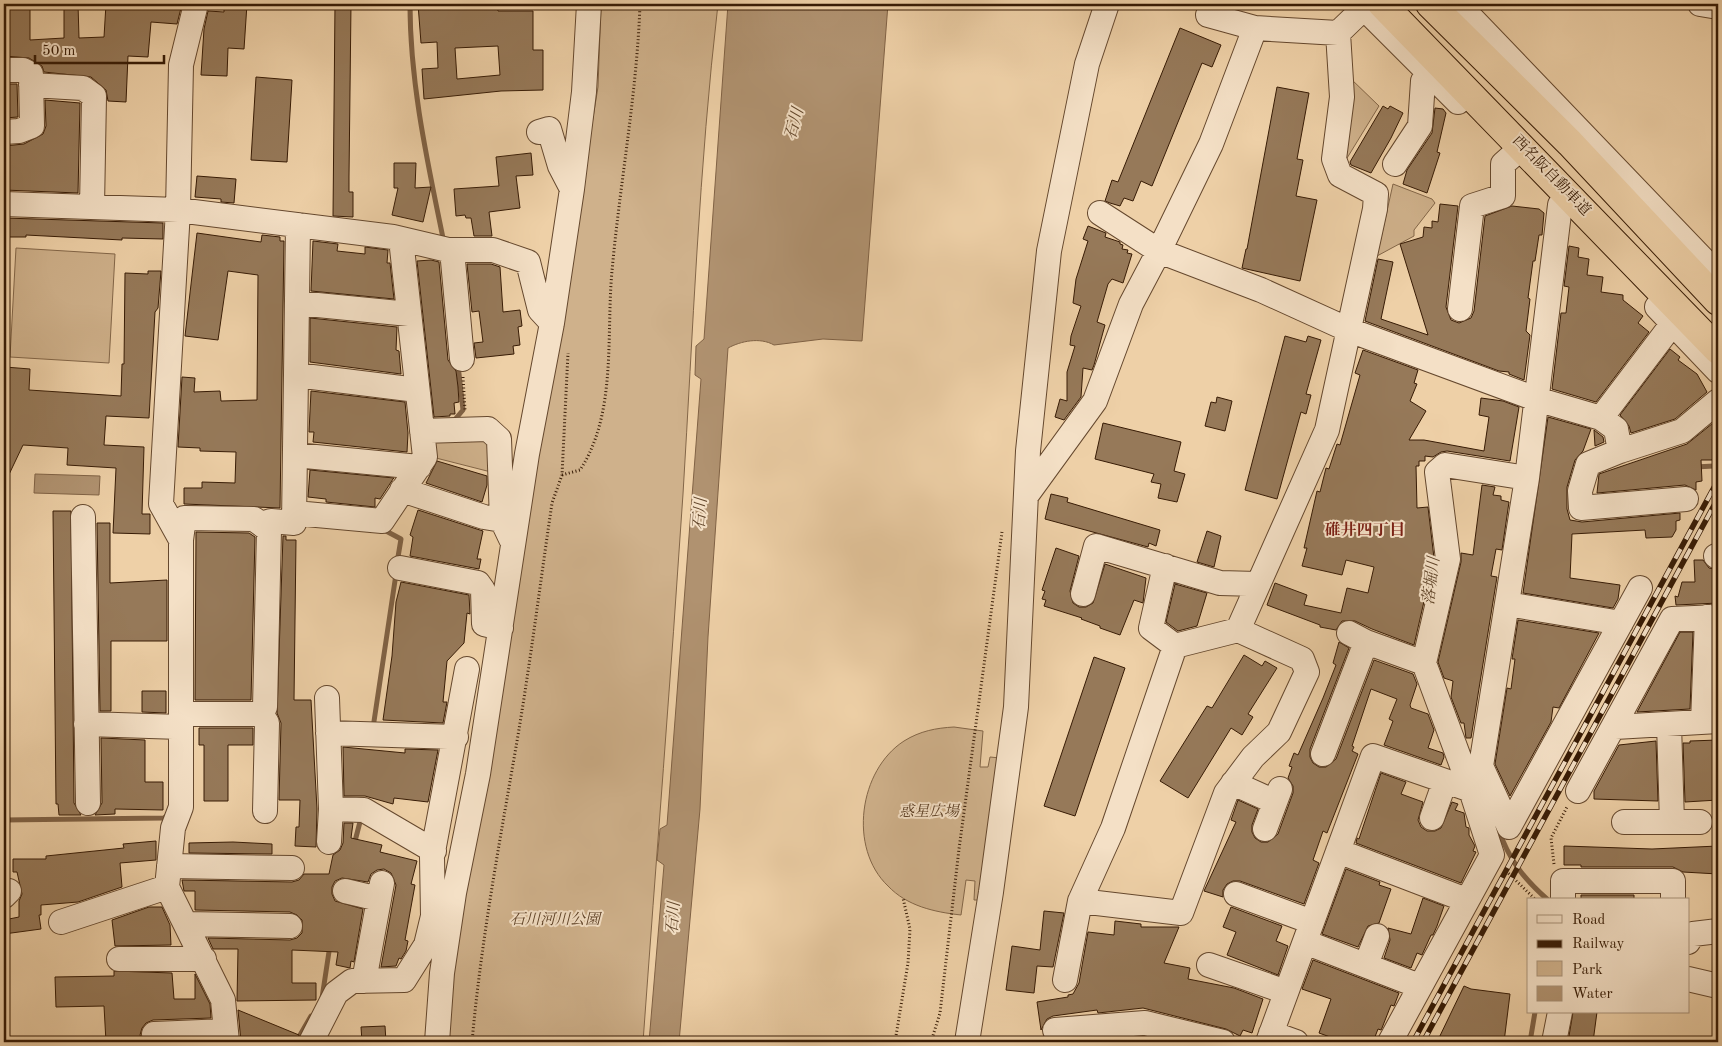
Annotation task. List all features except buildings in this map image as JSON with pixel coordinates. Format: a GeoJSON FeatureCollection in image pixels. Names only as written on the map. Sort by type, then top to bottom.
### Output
{"type":"FeatureCollection","features":[{"type":"Feature","properties":{"kind":"highway"},"geometry":{"type":"LineString","coordinates":[[1430,4],[1570,143],[1718,302]]}},
{"type":"Feature","properties":{"kind":"highway","name":"西名阪自動車道"},"geometry":{"type":"LineString","coordinates":[[1372,5],[1718,350]]}},
{"type":"Feature","properties":{"kind":"street"},"geometry":{"type":"LineString","coordinates":[[181,540],[160,504],[178,210],[181,65],[196,4]]}},
{"type":"Feature","properties":{"kind":"street"},"geometry":{"type":"LineString","coordinates":[[311,1042],[336,993],[352,982],[404,980],[442,917],[465,834],[478,774],[527,454],[552,323],[584,92],[589,4]]}},
{"type":"Feature","properties":{"kind":"street"},"geometry":{"type":"LineString","coordinates":[[967,1042],[987,919],[1016,707],[1029,441],[1049,250],[1087,64],[1107,4]]}},
{"type":"Feature","properties":{"kind":"street"},"geometry":{"type":"LineString","coordinates":[[1458,4],[1718,275]]}},
{"type":"Feature","properties":{"kind":"street"},"geometry":{"type":"LineString","coordinates":[[1700,4],[1718,7]]}},
{"type":"Feature","properties":{"kind":"street"},"geometry":{"type":"LineString","coordinates":[[1208,15],[1255,28],[1338,33],[1372,5],[1431,74],[1560,205],[1718,371]]}},
{"type":"Feature","properties":{"kind":"street"},"geometry":{"type":"LineString","coordinates":[[1026,496],[1095,401],[1131,304],[1211,144],[1255,28]]}},
{"type":"Feature","properties":{"kind":"street"},"geometry":{"type":"LineString","coordinates":[[1238,630],[1327,430],[1375,209],[1376,194],[1340,175],[1334,158],[1342,97],[1338,33]]}},
{"type":"Feature","properties":{"kind":"street"},"geometry":{"type":"LineString","coordinates":[[4,70],[23,70],[31,74],[32,126],[19,132],[4,132]]}},
{"type":"Feature","properties":{"kind":"street"},"geometry":{"type":"LineString","coordinates":[[1395,164],[1420,126],[1423,81],[1431,74]]}},
{"type":"Feature","properties":{"kind":"street"},"geometry":{"type":"LineString","coordinates":[[31,85],[83,88],[94,96],[92,207]]}},
{"type":"Feature","properties":{"kind":"street"},"geometry":{"type":"LineString","coordinates":[[540,132],[549,129],[560,166],[572,189]]}},
{"type":"Feature","properties":{"kind":"street"},"geometry":{"type":"LineString","coordinates":[[1460,309],[1472,206],[1503,196],[1503,164],[1512,156]]}},
{"type":"Feature","properties":{"kind":"street"},"geometry":{"type":"LineString","coordinates":[[4,204],[178,210],[401,239],[452,250],[493,250],[528,262],[540,310],[552,323]]}},
{"type":"Feature","properties":{"kind":"street"},"geometry":{"type":"LineString","coordinates":[[1390,1042],[1492,855],[1477,777],[1526,484],[1560,205]]}},
{"type":"Feature","properties":{"kind":"street"},"geometry":{"type":"LineString","coordinates":[[1100,213],[1159,251],[1261,290],[1349,330],[1536,399],[1601,418],[1616,429],[1620,451]]}},
{"type":"Feature","properties":{"kind":"street"},"geometry":{"type":"LineString","coordinates":[[261,524],[271,521],[294,523],[298,225]]}},
{"type":"Feature","properties":{"kind":"street"},"geometry":{"type":"LineString","coordinates":[[295,514],[382,521],[425,458],[401,239]]}},
{"type":"Feature","properties":{"kind":"street"},"geometry":{"type":"LineString","coordinates":[[452,250],[462,358]]}},
{"type":"Feature","properties":{"kind":"street"},"geometry":{"type":"LineString","coordinates":[[297,303],[409,314]]}},
{"type":"Feature","properties":{"kind":"street"},"geometry":{"type":"LineString","coordinates":[[1601,418],[1673,323]]}},
{"type":"Feature","properties":{"kind":"street"},"geometry":{"type":"LineString","coordinates":[[296,375],[417,390]]}},
{"type":"Feature","properties":{"kind":"street"},"geometry":{"type":"LineString","coordinates":[[1686,499],[1581,508],[1580,491],[1588,464],[1620,451],[1682,431],[1718,401]]}},
{"type":"Feature","properties":{"kind":"street"},"geometry":{"type":"LineString","coordinates":[[422,431],[488,429],[499,439],[502,520],[514,545]]}},
{"type":"Feature","properties":{"kind":"street"},"geometry":{"type":"LineString","coordinates":[[295,455],[419,467]]}},
{"type":"Feature","properties":{"kind":"street"},"geometry":{"type":"LineString","coordinates":[[1526,484],[1445,465],[1437,472],[1448,559],[1424,662],[1477,777],[1509,827],[1640,588]]}},
{"type":"Feature","properties":{"kind":"street"},"geometry":{"type":"LineString","coordinates":[[402,490],[484,517],[502,520]]}},
{"type":"Feature","properties":{"kind":"street"},"geometry":{"type":"LineString","coordinates":[[83,517],[88,803]]}},
{"type":"Feature","properties":{"kind":"street"},"geometry":{"type":"LineString","coordinates":[[154,1034],[226,1036],[223,1000],[186,924],[168,877],[173,828],[181,807],[176,724],[181,540],[184,518],[254,519],[269,530],[265,707],[261,714]]}},
{"type":"Feature","properties":{"kind":"street"},"geometry":{"type":"LineString","coordinates":[[1083,594],[1096,546],[1220,583],[1257,584]]}},
{"type":"Feature","properties":{"kind":"street"},"geometry":{"type":"LineString","coordinates":[[1165,566],[1151,628],[1175,646]]}},
{"type":"Feature","properties":{"kind":"street"},"geometry":{"type":"LineString","coordinates":[[400,568],[478,583],[483,590],[484,624],[501,628]]}},
{"type":"Feature","properties":{"kind":"street"},"geometry":{"type":"LineString","coordinates":[[1507,604],[1621,623]]}},
{"type":"Feature","properties":{"kind":"street"},"geometry":{"type":"LineString","coordinates":[[1578,791],[1615,728],[1672,619],[1713,617],[1711,722],[1615,728]]}},
{"type":"Feature","properties":{"kind":"street"},"geometry":{"type":"LineString","coordinates":[[1080,901],[1181,913],[1226,793],[1253,756],[1279,732],[1307,672],[1302,659],[1238,630],[1175,646]]}},
{"type":"Feature","properties":{"kind":"street"},"geometry":{"type":"LineString","coordinates":[[1323,754],[1358,638],[1424,662]]}},
{"type":"Feature","properties":{"kind":"street"},"geometry":{"type":"LineString","coordinates":[[1066,980],[1080,901],[1113,828],[1175,646]]}},
{"type":"Feature","properties":{"kind":"street"},"geometry":{"type":"LineString","coordinates":[[437,1042],[442,973],[442,917],[431,883],[434,851],[467,669]]}},
{"type":"Feature","properties":{"kind":"street"},"geometry":{"type":"LineString","coordinates":[[327,698],[331,808],[328,842]]}},
{"type":"Feature","properties":{"kind":"street"},"geometry":{"type":"LineString","coordinates":[[86,724],[176,724],[261,714]]}},
{"type":"Feature","properties":{"kind":"street"},"geometry":{"type":"LineString","coordinates":[[261,714],[267,723],[265,811]]}},
{"type":"Feature","properties":{"kind":"street"},"geometry":{"type":"LineString","coordinates":[[1669,724],[1672,822]]}},
{"type":"Feature","properties":{"kind":"street"},"geometry":{"type":"LineString","coordinates":[[328,733],[456,737]]}},
{"type":"Feature","properties":{"kind":"street"},"geometry":{"type":"LineString","coordinates":[[1296,1042],[1269,1038],[1373,756],[1445,781],[1477,777]]}},
{"type":"Feature","properties":{"kind":"street"},"geometry":{"type":"LineString","coordinates":[[1432,818],[1445,781]]}},
{"type":"Feature","properties":{"kind":"street"},"geometry":{"type":"LineString","coordinates":[[1234,783],[1277,796],[1265,829]]}},
{"type":"Feature","properties":{"kind":"street"},"geometry":{"type":"LineString","coordinates":[[331,808],[364,810],[434,851]]}},
{"type":"Feature","properties":{"kind":"street"},"geometry":{"type":"LineString","coordinates":[[1624,822],[1700,822]]}},
{"type":"Feature","properties":{"kind":"street"},"geometry":{"type":"LineString","coordinates":[[1338,851],[1466,900]]}},
{"type":"Feature","properties":{"kind":"street"},"geometry":{"type":"LineString","coordinates":[[61,922],[168,877],[292,868]]}},
{"type":"Feature","properties":{"kind":"street"},"geometry":{"type":"LineString","coordinates":[[1563,890],[1673,880],[1673,898]]}},
{"type":"Feature","properties":{"kind":"street"},"geometry":{"type":"LineString","coordinates":[[346,891],[380,891],[364,981]]}},
{"type":"Feature","properties":{"kind":"street"},"geometry":{"type":"LineString","coordinates":[[1236,894],[1366,965],[1419,986]]}},
{"type":"Feature","properties":{"kind":"street"},"geometry":{"type":"LineString","coordinates":[[186,924],[290,926]]}},
{"type":"Feature","properties":{"kind":"street"},"geometry":{"type":"LineString","coordinates":[[1690,935],[1718,931]]}},
{"type":"Feature","properties":{"kind":"street"},"geometry":{"type":"LineString","coordinates":[[1366,965],[1377,936]]}},
{"type":"Feature","properties":{"kind":"street"},"geometry":{"type":"LineString","coordinates":[[119,959],[204,959]]}},
{"type":"Feature","properties":{"kind":"street"},"geometry":{"type":"LineString","coordinates":[[1209,965],[1286,992]]}},
{"type":"Feature","properties":{"kind":"street"},"geometry":{"type":"LineString","coordinates":[[1690,979],[1718,986]]}},
{"type":"Feature","properties":{"kind":"street"},"geometry":{"type":"LineString","coordinates":[[1554,1042],[1560,1014]]}},
{"type":"Feature","properties":{"kind":"street"},"geometry":{"type":"LineString","coordinates":[[1055,1030],[1145,1023],[1223,1042]]}},
{"type":"Feature","properties":{"kind":"path"},"geometry":{"type":"LineString","coordinates":[[562,475],[580,470],[591,454],[597,436],[606,383],[612,273],[640,4]]}},
{"type":"Feature","properties":{"kind":"path"},"geometry":{"type":"LineString","coordinates":[[472,1042],[483,937],[497,844],[516,746],[552,503],[562,475],[569,347]]}},
{"type":"Feature","properties":{"kind":"path"},"geometry":{"type":"LineString","coordinates":[[462,358],[467,430]]}},
{"type":"Feature","properties":{"kind":"path"},"geometry":{"type":"LineString","coordinates":[[1563,890],[1555,875],[1551,838],[1573,794],[1578,791]]}},
{"type":"Feature","properties":{"kind":"path"},"geometry":{"type":"LineString","coordinates":[[1492,855],[1534,898]]}},
{"type":"Feature","properties":{"kind":"path"},"geometry":{"type":"LineString","coordinates":[[895,1042],[910,929],[903,898]]}},
{"type":"Feature","properties":{"kind":"green space","name":"石川河川公園"},"geometry":{"type":"Polygon","coordinates":[[[601,4],[718,4],[701,188],[683,494],[643,1042],[446,1042],[454,943],[501,685],[598,87],[601,4]]]}},
{"type":"Feature","properties":{"kind":"green space"},"geometry":{"type":"Polygon","coordinates":[[[1349,77],[1379,106],[1344,163],[1349,77]]]}},
{"type":"Feature","properties":{"kind":"green space"},"geometry":{"type":"Polygon","coordinates":[[[1393,184],[1432,199],[1435,203],[1414,230],[1414,236],[1377,256],[1393,184]]]}},
{"type":"Feature","properties":{"kind":"green space"},"geometry":{"type":"Polygon","coordinates":[[[16,248],[115,254],[109,363],[10,357],[16,248]]]}},
{"type":"Feature","properties":{"kind":"green space"},"geometry":{"type":"Polygon","coordinates":[[[435,437],[490,440],[491,472],[436,458],[435,437]]]}},
{"type":"Feature","properties":{"kind":"green space","name":"惑星広場"},"geometry":{"type":"Polygon","coordinates":[[[954,727],[983,731],[980,767],[988,767],[990,757],[1000,758],[983,900],[974,900],[975,881],[966,880],[961,915],[922,907],[895,893],[875,870],[867,851],[864,831],[864,810],[869,790],[877,771],[889,754],[904,741],[922,732],[954,727]]]}},
{"type":"Feature","properties":{"kind":"water","name":"石川"},"geometry":{"type":"Polygon","coordinates":[[[728,4],[888,4],[862,341],[823,339],[774,345],[763,341],[751,341],[739,343],[728,348],[708,637],[700,809],[679,1042],[649,1042],[664,865],[657,860],[660,829],[667,825],[701,379],[695,375],[696,346],[704,339],[728,4]]]}},
{"type":"Feature","properties":{"kind":"water"},"geometry":{"type":"Polygon","coordinates":[[[35,474],[100,476],[99,495],[34,493],[35,474]]]}},
{"type":"Feature","properties":{"kind":"waterway"},"geometry":{"type":"LineString","coordinates":[[410,4],[413,64],[421,124],[444,243]]}},
{"type":"Feature","properties":{"kind":"waterway"},"geometry":{"type":"LineString","coordinates":[[452,423],[463,410],[458,365]]}},
{"type":"Feature","properties":{"kind":"waterway","name":"落堀川"},"geometry":{"type":"LineString","coordinates":[[1695,467],[1714,466]]}},
{"type":"Feature","properties":{"kind":"waterway"},"geometry":{"type":"LineString","coordinates":[[387,528],[386,531],[401,539],[397,563]]}},
{"type":"Feature","properties":{"kind":"waterway"},"geometry":{"type":"LineString","coordinates":[[373,728],[396,574]]}},
{"type":"Feature","properties":{"kind":"waterway"},"geometry":{"type":"LineString","coordinates":[[4,820],[164,818],[169,814]]}},
{"type":"Feature","properties":{"kind":"waterway"},"geometry":{"type":"LineString","coordinates":[[354,845],[361,818]]}},
{"type":"Feature","properties":{"kind":"waterway","name":"落堀川"},"geometry":{"type":"LineString","coordinates":[[1498,828],[1507,850],[1518,868],[1546,898]]}},
{"type":"Feature","properties":{"kind":"waterway"},"geometry":{"type":"LineString","coordinates":[[322,998],[330,945]]}},
{"type":"Feature","properties":{"kind":"waterway","name":"落堀川"},"geometry":{"type":"LineString","coordinates":[[1530,1042],[1535,1014]]}},
{"type":"Feature","properties":{"kind":"waterway"},"geometry":{"type":"LineString","coordinates":[[296,1042],[311,1016]]}},
{"type":"Feature","properties":{"kind":"railway"},"geometry":{"type":"LineString","coordinates":[[1413,1042],[1718,480]]}},
{"type":"Feature","properties":{"kind":"railway"},"geometry":{"type":"LineString","coordinates":[[1423,1042],[1718,498]]}},
{"type":"Feature","properties":{"kind":"district","name":"碓井四丁目"},"geometry":{"type":"Point","coordinates":[1365,531]}}]}
